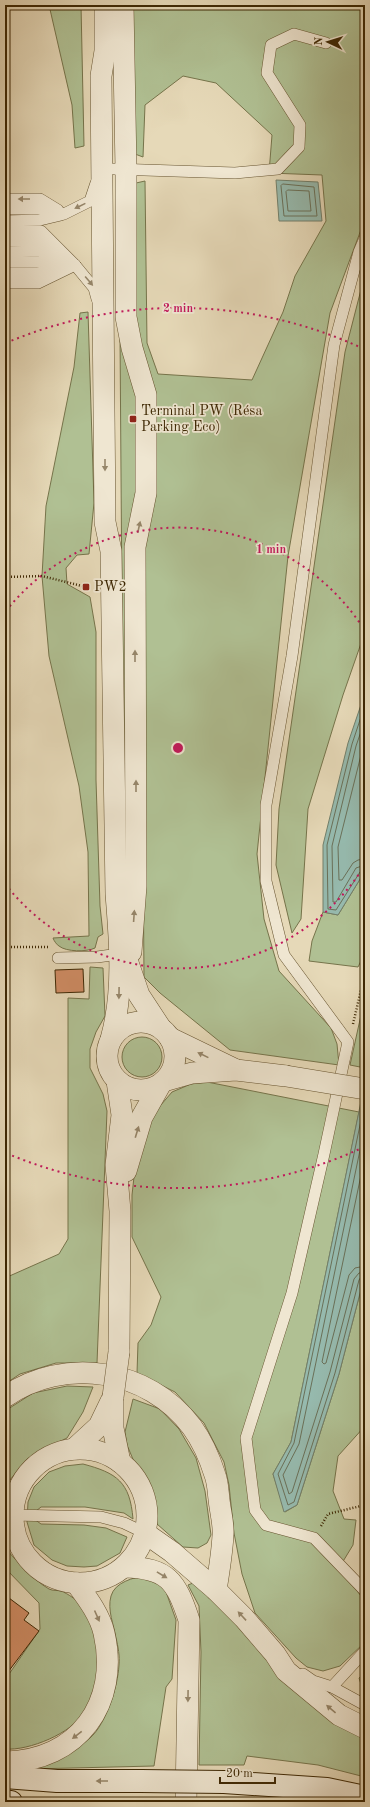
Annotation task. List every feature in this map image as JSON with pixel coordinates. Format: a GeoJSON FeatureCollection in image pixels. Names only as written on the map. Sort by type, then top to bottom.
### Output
{"type":"FeatureCollection","features":[{"type":"Feature","properties":{"kind":"main road"},"geometry":{"type":"LineString","coordinates":[[5,1777],[57,1781],[224,1782],[327,1790],[365,1797]]}},
{"type":"Feature","properties":{"kind":"main road"},"geometry":{"type":"LineString","coordinates":[[5,1801],[11,1802]]}},
{"type":"Feature","properties":{"kind":"street"},"geometry":{"type":"LineString","coordinates":[[105,5],[106,51],[113,74],[119,520],[111,551]]}},
{"type":"Feature","properties":{"kind":"street"},"geometry":{"type":"LineString","coordinates":[[120,1211],[126,1168],[142,1117],[174,1065],[176,1056],[165,1032],[138,995],[123,953],[116,894],[111,551],[105,522],[104,329],[123,5]]}},
{"type":"Feature","properties":{"kind":"street"},"geometry":{"type":"LineString","coordinates":[[114,166],[126,317],[132,348],[146,395],[146,493],[135,547],[136,886],[123,953],[116,1022],[107,1050],[107,1061],[111,1072],[117,1081],[122,1115],[116,1164],[120,1211],[119,1352],[113,1397],[112,1428],[120,1462]]}},
{"type":"Feature","properties":{"kind":"street"},"geometry":{"type":"LineString","coordinates":[[111,1039],[118,1030],[133,1023],[150,1022],[165,1032],[236,1070]]}},
{"type":"Feature","properties":{"kind":"street"},"geometry":{"type":"LineString","coordinates":[[117,1081],[127,1087],[138,1090],[149,1089],[192,1073],[236,1070],[286,1076],[365,1089]]}},
{"type":"Feature","properties":{"kind":"street"},"geometry":{"type":"LineString","coordinates":[[5,1397],[19,1387],[39,1379],[74,1372],[92,1372],[130,1380],[159,1395],[175,1408],[195,1432],[205,1449],[216,1477],[223,1534],[216,1590]]}},
{"type":"Feature","properties":{"kind":"street"},"geometry":{"type":"LineString","coordinates":[[74,1449],[98,1426],[113,1397]]}},
{"type":"Feature","properties":{"kind":"street"},"geometry":{"type":"LineString","coordinates":[[74,1449],[90,1449],[106,1454],[120,1462],[134,1476],[144,1494],[148,1513],[145,1533],[140,1547],[125,1567],[110,1577],[93,1582],[76,1583],[58,1580],[42,1571],[28,1559],[12,1539],[14,1529],[12,1501],[27,1474],[40,1462],[56,1453],[74,1449]]}},
{"type":"Feature","properties":{"kind":"street"},"geometry":{"type":"LineString","coordinates":[[145,1533],[172,1552],[216,1590],[244,1618],[275,1654],[286,1671],[339,1715],[365,1728]]}},
{"type":"Feature","properties":{"kind":"street"},"geometry":{"type":"LineString","coordinates":[[125,1567],[142,1567],[154,1570],[166,1576],[180,1595],[189,1620],[186,1802]]}},
{"type":"Feature","properties":{"kind":"street"},"geometry":{"type":"LineString","coordinates":[[5,1762],[30,1759],[47,1754],[66,1744],[83,1730],[94,1716],[100,1701],[108,1672],[104,1633],[93,1606],[76,1583]]}},
{"type":"Feature","properties":{"kind":"lane"},"geometry":{"type":"LineString","coordinates":[[5,221],[40,220],[64,214],[90,201],[114,166],[235,173],[278,169],[299,147],[300,125],[267,73],[271,45],[294,34],[326,43]]}},
{"type":"Feature","properties":{"kind":"lane"},"geometry":{"type":"LineString","coordinates":[[5,199],[40,199],[64,214]]}},
{"type":"Feature","properties":{"kind":"lane"},"geometry":{"type":"LineString","coordinates":[[5,209],[39,209],[64,214]]}},
{"type":"Feature","properties":{"kind":"lane"},"geometry":{"type":"LineString","coordinates":[[5,232],[41,231],[75,265],[94,288],[104,329]]}},
{"type":"Feature","properties":{"kind":"lane"},"geometry":{"type":"LineString","coordinates":[[365,238],[359,252],[334,345],[292,656],[266,805],[266,881],[284,955],[348,1042],[292,1293],[246,1438],[255,1510],[266,1525],[314,1538],[365,1591]]}},
{"type":"Feature","properties":{"kind":"lane"},"geometry":{"type":"LineString","coordinates":[[5,241],[40,241],[75,265]]}},
{"type":"Feature","properties":{"kind":"lane"},"geometry":{"type":"LineString","coordinates":[[5,252],[39,251],[75,265]]}},
{"type":"Feature","properties":{"kind":"lane"},"geometry":{"type":"LineString","coordinates":[[5,262],[39,262],[75,265]]}},
{"type":"Feature","properties":{"kind":"lane"},"geometry":{"type":"LineString","coordinates":[[5,273],[38,273],[75,265]]}},
{"type":"Feature","properties":{"kind":"lane"},"geometry":{"type":"LineString","coordinates":[[5,283],[38,283],[75,265]]}},
{"type":"Feature","properties":{"kind":"lane"},"geometry":{"type":"LineString","coordinates":[[58,958],[97,957],[123,953]]}},
{"type":"Feature","properties":{"kind":"lane"},"geometry":{"type":"LineString","coordinates":[[12,1501],[101,1517],[124,1523],[145,1533]]}},
{"type":"Feature","properties":{"kind":"lane"},"geometry":{"type":"LineString","coordinates":[[332,1687],[365,1651]]}},
{"type":"Feature","properties":{"kind":"lane"},"geometry":{"type":"LineString","coordinates":[[275,1654],[313,1681],[332,1687],[365,1705]]}},
{"type":"Feature","properties":{"kind":"path"},"geometry":{"type":"LineString","coordinates":[[5,577],[42,576],[86,587]]}},
{"type":"Feature","properties":{"kind":"path"},"geometry":{"type":"LineString","coordinates":[[5,947],[49,946],[76,957]]}},
{"type":"Feature","properties":{"kind":"path"},"geometry":{"type":"LineString","coordinates":[[348,1042],[365,973]]}},
{"type":"Feature","properties":{"kind":"path"},"geometry":{"type":"LineString","coordinates":[[314,1538],[328,1514],[365,1505]]}},
{"type":"Feature","properties":{"kind":"green space"},"geometry":{"type":"Polygon","coordinates":[[[49,5],[81,5],[84,146],[75,148],[72,105],[49,5]]]}},
{"type":"Feature","properties":{"kind":"green space"},"geometry":{"type":"Polygon","coordinates":[[[130,5],[365,5],[365,219],[330,313],[288,556],[257,854],[264,919],[279,971],[331,1028],[337,1044],[339,1065],[230,1050],[160,993],[144,977],[141,583],[144,537],[131,314],[136,183],[145,181],[147,343],[158,374],[252,380],[283,312],[295,276],[326,221],[322,175],[269,173],[272,135],[216,83],[183,76],[145,105],[143,157],[135,154],[130,5]]]}},
{"type":"Feature","properties":{"kind":"green space"},"geometry":{"type":"Polygon","coordinates":[[[365,274],[365,632],[343,695],[308,809],[301,919],[292,933],[276,865],[279,809],[345,352],[365,274]]]}},
{"type":"Feature","properties":{"kind":"green space"},"geometry":{"type":"Polygon","coordinates":[[[88,312],[94,503],[89,554],[77,555],[66,568],[67,584],[90,597],[96,632],[96,780],[100,906],[103,934],[98,937],[95,948],[77,951],[62,948],[56,944],[53,938],[89,936],[88,852],[79,786],[49,656],[42,576],[46,506],[74,367],[80,313],[88,312]]]}},
{"type":"Feature","properties":{"kind":"green space"},"geometry":{"type":"Polygon","coordinates":[[[120,333],[139,394],[124,889],[120,333]]]}},
{"type":"Feature","properties":{"kind":"green space"},"geometry":{"type":"Polygon","coordinates":[[[365,871],[365,953],[358,967],[309,961],[312,941],[323,912],[338,915],[365,871]]]}},
{"type":"Feature","properties":{"kind":"green space"},"geometry":{"type":"Polygon","coordinates":[[[90,967],[103,968],[105,1016],[96,1032],[90,1049],[90,1068],[103,1094],[107,1111],[97,1363],[56,1363],[20,1374],[5,1384],[5,1278],[59,1254],[68,1239],[68,998],[89,999],[90,967]]]}},
{"type":"Feature","properties":{"kind":"green space"},"geometry":{"type":"Polygon","coordinates":[[[365,997],[365,1068],[350,1065],[365,997]]]}},
{"type":"Feature","properties":{"kind":"green space"},"geometry":{"type":"Polygon","coordinates":[[[138,1037],[146,1037],[153,1040],[159,1046],[162,1057],[159,1068],[153,1074],[146,1077],[138,1077],[131,1074],[125,1068],[122,1061],[122,1053],[125,1046],[131,1040],[138,1037]]]}},
{"type":"Feature","properties":{"kind":"green space"},"geometry":{"type":"Polygon","coordinates":[[[207,1082],[359,1112],[291,1442],[273,1474],[285,1512],[297,1505],[339,1374],[365,1274],[365,1426],[338,1456],[333,1491],[344,1519],[356,1520],[353,1545],[339,1568],[365,1601],[365,1642],[340,1666],[323,1671],[307,1667],[296,1658],[255,1613],[242,1574],[234,1533],[229,1485],[224,1462],[204,1423],[175,1392],[137,1373],[138,1343],[151,1325],[161,1297],[132,1237],[132,1195],[136,1159],[154,1113],[172,1092],[191,1084],[207,1082]]]}},
{"type":"Feature","properties":{"kind":"green space"},"geometry":{"type":"Polygon","coordinates":[[[67,1386],[93,1387],[83,1412],[67,1438],[27,1459],[5,1486],[5,1411],[33,1393],[67,1386]]]}},
{"type":"Feature","properties":{"kind":"green space"},"geometry":{"type":"Polygon","coordinates":[[[133,1399],[160,1409],[179,1429],[196,1458],[205,1491],[211,1535],[207,1543],[198,1548],[183,1547],[157,1524],[154,1502],[147,1479],[135,1464],[127,1445],[125,1432],[133,1399]]]}},
{"type":"Feature","properties":{"kind":"green space"},"geometry":{"type":"Polygon","coordinates":[[[83,1464],[105,1471],[120,1481],[129,1496],[133,1519],[124,1513],[85,1507],[41,1507],[30,1516],[41,1524],[84,1525],[106,1528],[127,1537],[120,1553],[97,1566],[67,1566],[52,1560],[34,1545],[27,1522],[28,1502],[34,1487],[49,1472],[65,1466],[83,1464]]]}},
{"type":"Feature","properties":{"kind":"green space"},"geometry":{"type":"Polygon","coordinates":[[[5,1548],[43,1585],[50,1590],[64,1592],[81,1605],[90,1619],[94,1631],[98,1659],[95,1687],[91,1700],[79,1720],[49,1739],[37,1744],[15,1749],[5,1749],[5,1680],[40,1629],[39,1603],[5,1568],[5,1548]]]}},
{"type":"Feature","properties":{"kind":"green space"},"geometry":{"type":"Polygon","coordinates":[[[146,1575],[165,1589],[176,1620],[172,1679],[166,1687],[154,1766],[31,1769],[77,1748],[96,1732],[101,1724],[114,1694],[119,1665],[118,1648],[110,1612],[111,1596],[116,1587],[125,1581],[146,1575]]]}},
{"type":"Feature","properties":{"kind":"green space"},"geometry":{"type":"Polygon","coordinates":[[[198,1581],[365,1737],[365,1777],[318,1765],[247,1756],[244,1765],[199,1765],[201,1652],[199,1606],[188,1585],[198,1581]]]}},
{"type":"Feature","properties":{"kind":"green space"},"geometry":{"type":"Polygon","coordinates":[[[365,1672],[365,1697],[359,1678],[365,1672]]]}},
{"type":"Feature","properties":{"kind":"water"},"geometry":{"type":"Polygon","coordinates":[[[276,180],[318,182],[322,221],[279,221],[276,180]]]}},
{"type":"Feature","properties":{"kind":"water"},"geometry":{"type":"Polygon","coordinates":[[[365,693],[365,871],[338,915],[323,912],[323,845],[348,743],[365,693]]]}},
{"type":"Feature","properties":{"kind":"water"},"geometry":{"type":"Polygon","coordinates":[[[365,1082],[365,1274],[339,1374],[297,1505],[284,1512],[273,1474],[291,1442],[365,1082]]]}},
{"type":"Feature","properties":{"kind":"building"},"geometry":{"type":"Polygon","coordinates":[[[83,969],[84,992],[56,993],[55,970],[83,969]]]}},
{"type":"Feature","properties":{"kind":"building"},"geometry":{"type":"Polygon","coordinates":[[[5,1595],[29,1613],[24,1620],[39,1631],[5,1676],[5,1595]]]}},
{"type":"Feature","properties":{"kind":"place","name":"Terminal PW (Résa Parking Eco)"},"geometry":{"type":"Point","coordinates":[133,419]}},
{"type":"Feature","properties":{"kind":"place","name":"PW2"},"geometry":{"type":"Point","coordinates":[86,587]}}]}
